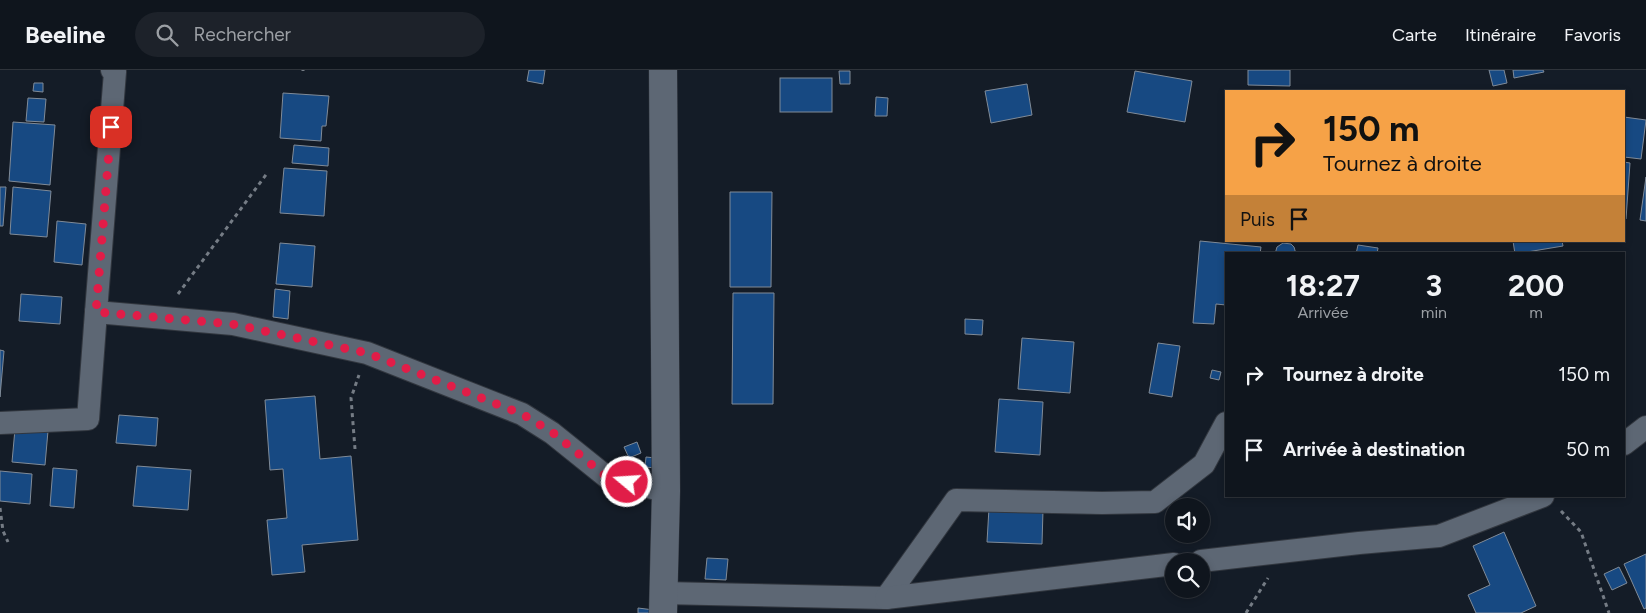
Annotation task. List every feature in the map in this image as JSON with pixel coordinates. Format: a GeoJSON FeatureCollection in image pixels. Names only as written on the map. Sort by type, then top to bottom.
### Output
{"type":"FeatureCollection","features":[{"type":"Feature","properties":{"kind":"main road"},"geometry":{"type":"LineString","coordinates":[[663,70],[666,491],[663,603]]}},
{"type":"Feature","properties":{"kind":"street"},"geometry":{"type":"LineString","coordinates":[[0,423],[88,419],[115,72],[112,70]]}},
{"type":"Feature","properties":{"kind":"street"},"geometry":{"type":"LineString","coordinates":[[96,312],[232,324],[367,353],[522,414],[552,432],[608,478],[666,491]]}},
{"type":"Feature","properties":{"kind":"street"},"geometry":{"type":"LineString","coordinates":[[886,598],[956,500],[1102,503],[1155,502],[1204,464],[1225,425]]}},
{"type":"Feature","properties":{"kind":"street"},"geometry":{"type":"LineString","coordinates":[[1625,443],[1646,427]]}},
{"type":"Feature","properties":{"kind":"street"},"geometry":{"type":"LineString","coordinates":[[1210,560],[1439,536],[1540,497]]}},
{"type":"Feature","properties":{"kind":"street"},"geometry":{"type":"LineString","coordinates":[[663,603],[886,598],[1165,565]]}},
{"type":"Feature","properties":{"kind":"path"},"geometry":{"type":"LineString","coordinates":[[160,319],[268,172]]}},
{"type":"Feature","properties":{"kind":"path"},"geometry":{"type":"LineString","coordinates":[[355,449],[352,398],[367,353]]}},
{"type":"Feature","properties":{"kind":"path"},"geometry":{"type":"LineString","coordinates":[[0,508],[8,542]]}},
{"type":"Feature","properties":{"kind":"path"},"geometry":{"type":"LineString","coordinates":[[1560,510],[1581,532],[1609,613]]}},
{"type":"Feature","properties":{"kind":"path"},"geometry":{"type":"LineString","coordinates":[[1246,613],[1284,552]]}},
{"type":"Feature","properties":{"kind":"building"},"geometry":{"type":"Polygon","coordinates":[[[529,70],[545,70],[543,84],[527,81],[529,70]]]}},
{"type":"Feature","properties":{"kind":"building"},"geometry":{"type":"Polygon","coordinates":[[[1248,70],[1290,70],[1290,86],[1248,85],[1248,70]]]}},
{"type":"Feature","properties":{"kind":"building"},"geometry":{"type":"Polygon","coordinates":[[[1489,70],[1504,70],[1507,83],[1493,86],[1489,70]]]}},
{"type":"Feature","properties":{"kind":"building"},"geometry":{"type":"Polygon","coordinates":[[[1513,70],[1543,70],[1544,72],[1514,78],[1513,70]]]}},
{"type":"Feature","properties":{"kind":"building"},"geometry":{"type":"Polygon","coordinates":[[[839,71],[850,71],[850,84],[840,84],[839,71]]]}},
{"type":"Feature","properties":{"kind":"building"},"geometry":{"type":"Polygon","coordinates":[[[1135,71],[1192,81],[1185,122],[1127,112],[1135,71]]]}},
{"type":"Feature","properties":{"kind":"building"},"geometry":{"type":"Polygon","coordinates":[[[780,78],[832,78],[832,112],[780,112],[780,78]]]}},
{"type":"Feature","properties":{"kind":"building"},"geometry":{"type":"Polygon","coordinates":[[[34,83],[43,83],[43,92],[33,91],[34,83]]]}},
{"type":"Feature","properties":{"kind":"building"},"geometry":{"type":"Polygon","coordinates":[[[1027,84],[1032,115],[991,123],[985,91],[1027,84]]]}},
{"type":"Feature","properties":{"kind":"building"},"geometry":{"type":"Polygon","coordinates":[[[283,93],[329,96],[326,126],[322,126],[321,141],[280,138],[283,93]]]}},
{"type":"Feature","properties":{"kind":"building"},"geometry":{"type":"Polygon","coordinates":[[[876,97],[888,98],[887,116],[875,116],[876,97]]]}},
{"type":"Feature","properties":{"kind":"building"},"geometry":{"type":"Polygon","coordinates":[[[28,98],[46,99],[44,122],[26,121],[28,98]]]}},
{"type":"Feature","properties":{"kind":"building"},"geometry":{"type":"Polygon","coordinates":[[[1625,117],[1646,120],[1641,159],[1625,157],[1625,117]]]}},
{"type":"Feature","properties":{"kind":"building"},"geometry":{"type":"Polygon","coordinates":[[[13,122],[55,125],[50,185],[9,181],[13,122]]]}},
{"type":"Feature","properties":{"kind":"building"},"geometry":{"type":"Polygon","coordinates":[[[294,145],[329,148],[328,166],[292,163],[294,145]]]}},
{"type":"Feature","properties":{"kind":"building"},"geometry":{"type":"Polygon","coordinates":[[[1625,162],[1630,163],[1625,219],[1625,162]]]}},
{"type":"Feature","properties":{"kind":"building"},"geometry":{"type":"Polygon","coordinates":[[[284,168],[327,171],[324,216],[280,213],[284,168]]]}},
{"type":"Feature","properties":{"kind":"building"},"geometry":{"type":"Polygon","coordinates":[[[1646,177],[1646,221],[1640,220],[1646,177]]]}},
{"type":"Feature","properties":{"kind":"building"},"geometry":{"type":"Polygon","coordinates":[[[0,187],[6,187],[3,226],[0,226],[0,187]]]}},
{"type":"Feature","properties":{"kind":"building"},"geometry":{"type":"Polygon","coordinates":[[[13,187],[51,191],[47,237],[10,234],[13,187]]]}},
{"type":"Feature","properties":{"kind":"building"},"geometry":{"type":"Polygon","coordinates":[[[730,192],[772,192],[771,287],[730,287],[730,192]]]}},
{"type":"Feature","properties":{"kind":"building"},"geometry":{"type":"Polygon","coordinates":[[[57,221],[86,224],[82,265],[54,262],[57,221]]]}},
{"type":"Feature","properties":{"kind":"building"},"geometry":{"type":"Polygon","coordinates":[[[1200,241],[1261,247],[1260,252],[1225,252],[1225,305],[1216,304],[1214,324],[1193,323],[1200,241]]]}},
{"type":"Feature","properties":{"kind":"building"},"geometry":{"type":"Polygon","coordinates":[[[1513,242],[1562,242],[1563,246],[1527,252],[1515,252],[1513,242]]]}},
{"type":"Feature","properties":{"kind":"building"},"geometry":{"type":"Polygon","coordinates":[[[280,243],[315,246],[312,287],[276,284],[280,243]]]}},
{"type":"Feature","properties":{"kind":"building"},"geometry":{"type":"Polygon","coordinates":[[[1283,243],[1291,244],[1295,252],[1276,252],[1277,247],[1283,243]]]}},
{"type":"Feature","properties":{"kind":"building"},"geometry":{"type":"Polygon","coordinates":[[[1358,245],[1378,248],[1377,252],[1356,252],[1358,245]]]}},
{"type":"Feature","properties":{"kind":"building"},"geometry":{"type":"Polygon","coordinates":[[[275,289],[290,291],[288,319],[273,317],[275,289]]]}},
{"type":"Feature","properties":{"kind":"building"},"geometry":{"type":"Polygon","coordinates":[[[733,293],[774,293],[773,404],[732,404],[733,293]]]}},
{"type":"Feature","properties":{"kind":"building"},"geometry":{"type":"Polygon","coordinates":[[[21,294],[62,297],[60,324],[19,321],[21,294]]]}},
{"type":"Feature","properties":{"kind":"building"},"geometry":{"type":"Polygon","coordinates":[[[965,319],[983,320],[982,335],[965,334],[965,319]]]}},
{"type":"Feature","properties":{"kind":"building"},"geometry":{"type":"Polygon","coordinates":[[[1022,338],[1074,342],[1070,393],[1018,389],[1022,338]]]}},
{"type":"Feature","properties":{"kind":"building"},"geometry":{"type":"Polygon","coordinates":[[[1158,343],[1180,346],[1172,397],[1149,393],[1158,343]]]}},
{"type":"Feature","properties":{"kind":"building"},"geometry":{"type":"Polygon","coordinates":[[[0,350],[4,351],[0,397],[0,350]]]}},
{"type":"Feature","properties":{"kind":"building"},"geometry":{"type":"Polygon","coordinates":[[[1212,370],[1221,372],[1219,380],[1210,378],[1212,370]]]}},
{"type":"Feature","properties":{"kind":"building"},"geometry":{"type":"Polygon","coordinates":[[[315,396],[320,459],[351,456],[358,540],[302,545],[305,572],[272,575],[267,520],[287,518],[283,469],[270,470],[265,400],[315,396]]]}},
{"type":"Feature","properties":{"kind":"building"},"geometry":{"type":"Polygon","coordinates":[[[999,399],[1043,402],[1040,455],[995,452],[999,399]]]}},
{"type":"Feature","properties":{"kind":"building"},"geometry":{"type":"Polygon","coordinates":[[[119,415],[158,418],[156,446],[116,443],[119,415]]]}},
{"type":"Feature","properties":{"kind":"building"},"geometry":{"type":"Polygon","coordinates":[[[15,429],[48,431],[45,465],[12,462],[15,429]]]}},
{"type":"Feature","properties":{"kind":"building"},"geometry":{"type":"Polygon","coordinates":[[[637,442],[641,453],[629,458],[624,447],[637,442]]]}},
{"type":"Feature","properties":{"kind":"building"},"geometry":{"type":"Polygon","coordinates":[[[646,457],[656,458],[656,468],[645,467],[646,457]]]}},
{"type":"Feature","properties":{"kind":"building"},"geometry":{"type":"Polygon","coordinates":[[[137,466],[191,470],[188,510],[133,506],[137,466]]]}},
{"type":"Feature","properties":{"kind":"building"},"geometry":{"type":"Polygon","coordinates":[[[53,468],[77,470],[74,508],[50,506],[53,468]]]}},
{"type":"Feature","properties":{"kind":"building"},"geometry":{"type":"Polygon","coordinates":[[[0,471],[32,474],[30,504],[0,501],[0,471]]]}},
{"type":"Feature","properties":{"kind":"building"},"geometry":{"type":"Polygon","coordinates":[[[989,508],[1043,510],[1042,544],[987,542],[989,508]]]}},
{"type":"Feature","properties":{"kind":"building"},"geometry":{"type":"Polygon","coordinates":[[[1504,532],[1536,606],[1521,613],[1476,613],[1468,595],[1490,585],[1473,546],[1504,532]]]}},
{"type":"Feature","properties":{"kind":"building"},"geometry":{"type":"Polygon","coordinates":[[[1646,554],[1646,608],[1644,609],[1624,564],[1646,554]]]}},
{"type":"Feature","properties":{"kind":"building"},"geometry":{"type":"Polygon","coordinates":[[[707,558],[728,559],[726,580],[705,579],[707,558]]]}},
{"type":"Feature","properties":{"kind":"building"},"geometry":{"type":"Polygon","coordinates":[[[1619,567],[1627,583],[1612,590],[1604,574],[1619,567]]]}},
{"type":"Feature","properties":{"kind":"building"},"geometry":{"type":"Polygon","coordinates":[[[638,608],[654,610],[654,613],[638,613],[638,608]]]}},
{"type":"Feature","properties":{"kind":"route"},"geometry":{"type":"LineString","coordinates":[[111,127],[96,312],[232,324],[367,353],[522,414],[552,432],[608,478],[627,482]]}}]}
